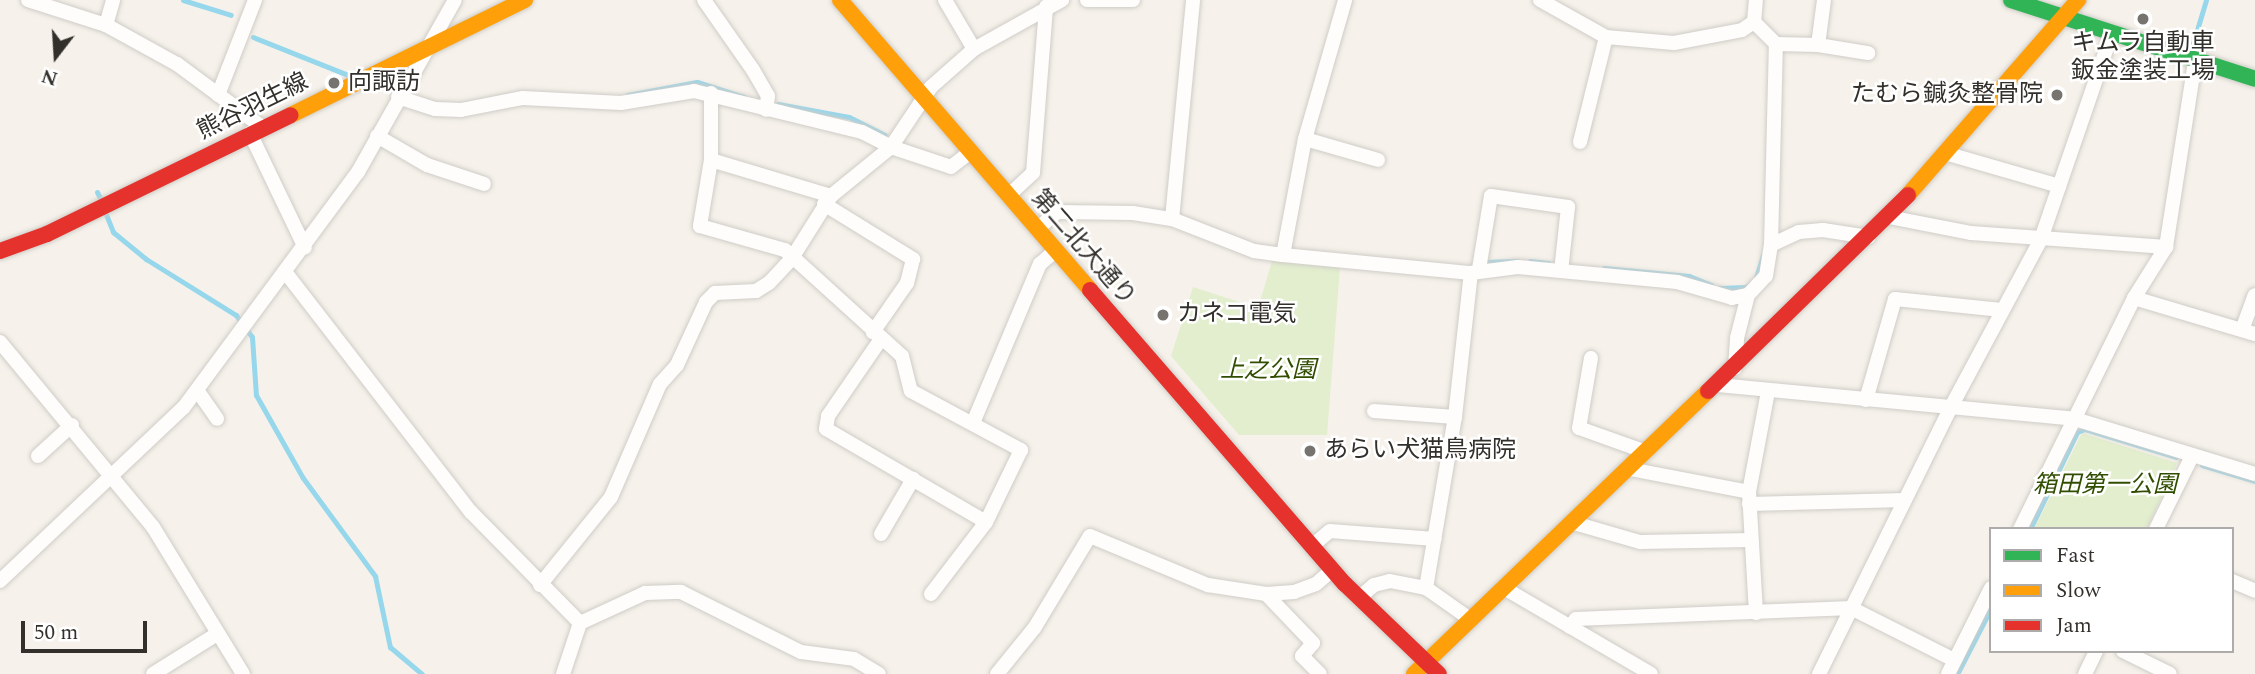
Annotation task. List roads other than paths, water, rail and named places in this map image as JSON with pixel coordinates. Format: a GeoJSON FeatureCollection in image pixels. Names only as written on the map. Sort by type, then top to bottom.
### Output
{"type":"FeatureCollection","features":[{"type":"Feature","properties":{"kind":"street"},"geometry":{"type":"LineString","coordinates":[[28,0],[106,24],[177,64],[218,95],[256,130],[304,248]]}},
{"type":"Feature","properties":{"kind":"street"},"geometry":{"type":"LineString","coordinates":[[106,24],[113,0]]}},
{"type":"Feature","properties":{"kind":"street"},"geometry":{"type":"LineString","coordinates":[[218,95],[255,0]]}},
{"type":"Feature","properties":{"kind":"street"},"geometry":{"type":"LineString","coordinates":[[0,581],[197,390],[304,248],[377,136],[455,0]]}},
{"type":"Feature","properties":{"kind":"street","name":"熊谷羽生線"},"geometry":{"type":"LineString","coordinates":[[0,251],[116,200],[525,0]]}},
{"type":"Feature","properties":{"kind":"street"},"geometry":{"type":"LineString","coordinates":[[704,0],[753,69],[768,96],[766,110]]}},
{"type":"Feature","properties":{"kind":"street","name":"第二北大通り"},"geometry":{"type":"LineString","coordinates":[[840,0],[1332,570],[1420,668],[1439,674]]}},
{"type":"Feature","properties":{"kind":"street"},"geometry":{"type":"LineString","coordinates":[[945,0],[974,49]]}},
{"type":"Feature","properties":{"kind":"street"},"geometry":{"type":"LineString","coordinates":[[540,585],[611,497],[660,384],[677,365],[706,302],[715,293],[756,291],[792,258],[828,200],[891,147],[925,100],[931,86],[974,49],[1062,0]]}},
{"type":"Feature","properties":{"kind":"street"},"geometry":{"type":"LineString","coordinates":[[1087,0],[1133,0]]}},
{"type":"Feature","properties":{"kind":"street"},"geometry":{"type":"LineString","coordinates":[[1172,219],[1193,0]]}},
{"type":"Feature","properties":{"kind":"street"},"geometry":{"type":"LineString","coordinates":[[1283,255],[1305,139],[1345,0]]}},
{"type":"Feature","properties":{"kind":"street"},"geometry":{"type":"LineString","coordinates":[[1540,0],[1606,37],[1674,43],[1742,30],[1754,22]]}},
{"type":"Feature","properties":{"kind":"street"},"geometry":{"type":"LineString","coordinates":[[1754,22],[1756,0]]}},
{"type":"Feature","properties":{"kind":"street"},"geometry":{"type":"LineString","coordinates":[[1818,45],[1824,0]]}},
{"type":"Feature","properties":{"kind":"street"},"geometry":{"type":"LineString","coordinates":[[2011,0],[2255,79]]}},
{"type":"Feature","properties":{"kind":"street"},"geometry":{"type":"LineString","coordinates":[[1420,668],[1574,523],[1889,217],[2078,0]]}},
{"type":"Feature","properties":{"kind":"street"},"geometry":{"type":"LineString","coordinates":[[1008,196],[1033,173],[1046,7]]}},
{"type":"Feature","properties":{"kind":"street"},"geometry":{"type":"LineString","coordinates":[[1754,22],[1776,44],[1818,45],[1868,52]]}},
{"type":"Feature","properties":{"kind":"street"},"geometry":{"type":"LineString","coordinates":[[1819,674],[1951,407],[2041,239],[2112,33]]}},
{"type":"Feature","properties":{"kind":"street"},"geometry":{"type":"LineString","coordinates":[[1580,142],[1606,37]]}},
{"type":"Feature","properties":{"kind":"street"},"geometry":{"type":"LineString","coordinates":[[1735,368],[1737,338],[1748,295],[1766,276],[1771,245],[1776,44]]}},
{"type":"Feature","properties":{"kind":"street"},"geometry":{"type":"LineString","coordinates":[[2021,527],[2134,298],[2166,247],[2195,61]]}},
{"type":"Feature","properties":{"kind":"street"},"geometry":{"type":"LineString","coordinates":[[398,97],[435,109],[461,110],[523,98],[621,103],[671,92],[711,93],[766,110],[862,132],[891,147],[951,167],[970,152]]}},
{"type":"Feature","properties":{"kind":"street"},"geometry":{"type":"LineString","coordinates":[[711,93],[711,160],[700,226],[785,250],[902,356],[911,391],[1021,450],[986,522],[931,594]]}},
{"type":"Feature","properties":{"kind":"street"},"geometry":{"type":"LineString","coordinates":[[377,136],[427,165],[484,184]]}},
{"type":"Feature","properties":{"kind":"street"},"geometry":{"type":"LineString","coordinates":[[1305,139],[1378,160]]}},
{"type":"Feature","properties":{"kind":"street"},"geometry":{"type":"LineString","coordinates":[[1945,153],[2059,186]]}},
{"type":"Feature","properties":{"kind":"street"},"geometry":{"type":"LineString","coordinates":[[711,160],[828,200],[913,259],[907,283],[828,416],[826,429],[986,522]]}},
{"type":"Feature","properties":{"kind":"street"},"geometry":{"type":"LineString","coordinates":[[1426,588],[1455,417],[1475,271],[1491,196],[1567,207],[1561,271]]}},
{"type":"Feature","properties":{"kind":"street"},"geometry":{"type":"LineString","coordinates":[[1037,229],[1057,212],[1133,213],[1172,219],[1254,251],[1283,255],[1475,271],[1561,271],[1677,282],[1732,298],[1748,295]]}},
{"type":"Feature","properties":{"kind":"street"},"geometry":{"type":"LineString","coordinates":[[1889,217],[1971,233],[2166,247]]}},
{"type":"Feature","properties":{"kind":"street"},"geometry":{"type":"LineString","coordinates":[[1771,245],[1799,232],[1823,230],[1868,237]]}},
{"type":"Feature","properties":{"kind":"street"},"geometry":{"type":"LineString","coordinates":[[974,423],[1040,264],[1055,251]]}},
{"type":"Feature","properties":{"kind":"street"},"geometry":{"type":"LineString","coordinates":[[286,273],[471,513],[580,623]]}},
{"type":"Feature","properties":{"kind":"street"},"geometry":{"type":"LineString","coordinates":[[2134,298],[2248,332],[2255,295]]}},
{"type":"Feature","properties":{"kind":"street"},"geometry":{"type":"LineString","coordinates":[[1866,400],[1895,299],[2001,310]]}},
{"type":"Feature","properties":{"kind":"street"},"geometry":{"type":"LineString","coordinates":[[0,342],[111,472],[153,527],[243,674]]}},
{"type":"Feature","properties":{"kind":"street"},"geometry":{"type":"LineString","coordinates":[[1591,358],[1579,428],[1646,452]]}},
{"type":"Feature","properties":{"kind":"street"},"geometry":{"type":"LineString","coordinates":[[1717,385],[2075,419],[2255,474]]}},
{"type":"Feature","properties":{"kind":"street"},"geometry":{"type":"LineString","coordinates":[[197,390],[216,419]]}},
{"type":"Feature","properties":{"kind":"street"},"geometry":{"type":"LineString","coordinates":[[1756,613],[1749,498],[1768,391]]}},
{"type":"Feature","properties":{"kind":"street"},"geometry":{"type":"LineString","coordinates":[[1374,411],[1455,417]]}},
{"type":"Feature","properties":{"kind":"street"},"geometry":{"type":"LineString","coordinates":[[38,456],[72,425]]}},
{"type":"Feature","properties":{"kind":"street"},"geometry":{"type":"LineString","coordinates":[[2157,527],[2192,456]]}},
{"type":"Feature","properties":{"kind":"street"},"geometry":{"type":"LineString","coordinates":[[1630,469],[1749,498],[1905,500]]}},
{"type":"Feature","properties":{"kind":"street"},"geometry":{"type":"LineString","coordinates":[[881,534],[913,479]]}},
{"type":"Feature","properties":{"kind":"street"},"geometry":{"type":"LineString","coordinates":[[1574,523],[1640,542],[1751,540]]}},
{"type":"Feature","properties":{"kind":"street"},"geometry":{"type":"LineString","coordinates":[[1312,546],[1330,531],[1435,539]]}},
{"type":"Feature","properties":{"kind":"street"},"geometry":{"type":"LineString","coordinates":[[997,674],[1035,627],[1090,536],[1208,585],[1266,594],[1294,592],[1316,584],[1332,570]]}},
{"type":"Feature","properties":{"kind":"street"},"geometry":{"type":"LineString","coordinates":[[1359,598],[1374,585],[1390,581],[1426,588],[1470,619]]}},
{"type":"Feature","properties":{"kind":"street"},"geometry":{"type":"LineString","coordinates":[[2234,583],[2255,590]]}},
{"type":"Feature","properties":{"kind":"street"},"geometry":{"type":"LineString","coordinates":[[1504,588],[1651,674]]}},
{"type":"Feature","properties":{"kind":"street"},"geometry":{"type":"LineString","coordinates":[[563,674],[580,623],[645,593],[681,592],[801,652],[853,659],[879,674]]}},
{"type":"Feature","properties":{"kind":"street"},"geometry":{"type":"LineString","coordinates":[[1570,627],[1576,619],[1851,608],[1951,667],[1989,592]]}},
{"type":"Feature","properties":{"kind":"street"},"geometry":{"type":"LineString","coordinates":[[1266,594],[1313,643],[1302,656],[1320,674]]}},
{"type":"Feature","properties":{"kind":"street"},"geometry":{"type":"LineString","coordinates":[[153,674],[217,634]]}},
{"type":"Feature","properties":{"kind":"street"},"geometry":{"type":"LineString","coordinates":[[2085,674],[2095,653]]}},
{"type":"Feature","properties":{"kind":"street"},"geometry":{"type":"LineString","coordinates":[[2127,653],[2170,674]]}},
{"type":"Feature","properties":{"kind":"waterway"},"geometry":{"type":"LineString","coordinates":[[183,0],[231,15]]}},
{"type":"Feature","properties":{"kind":"waterway"},"geometry":{"type":"LineString","coordinates":[[2191,50],[2206,0]]}},
{"type":"Feature","properties":{"kind":"waterway"},"geometry":{"type":"LineString","coordinates":[[253,37],[348,75]]}},
{"type":"Feature","properties":{"kind":"waterway"},"geometry":{"type":"LineString","coordinates":[[628,95],[697,82],[744,97]]}},
{"type":"Feature","properties":{"kind":"waterway"},"geometry":{"type":"LineString","coordinates":[[778,104],[849,117],[885,135]]}},
{"type":"Feature","properties":{"kind":"waterway"},"geometry":{"type":"LineString","coordinates":[[97,192],[102,202]]}},
{"type":"Feature","properties":{"kind":"waterway"},"geometry":{"type":"LineString","coordinates":[[105,212],[113,232],[146,259],[236,315],[252,337],[256,395],[303,478],[375,576],[390,647],[422,674]]}},
{"type":"Feature","properties":{"kind":"waterway"},"geometry":{"type":"LineString","coordinates":[[1720,288],[1746,287],[1755,281],[1763,255]]}},
{"type":"Feature","properties":{"kind":"waterway"},"geometry":{"type":"LineString","coordinates":[[1485,262],[1517,261]]}},
{"type":"Feature","properties":{"kind":"waterway"},"geometry":{"type":"LineString","coordinates":[[1530,261],[1548,263]]}},
{"type":"Feature","properties":{"kind":"waterway"},"geometry":{"type":"LineString","coordinates":[[1604,268],[1689,276],[1711,285]]}},
{"type":"Feature","properties":{"kind":"waterway"},"geometry":{"type":"LineString","coordinates":[[2031,527],[2077,432],[2085,429],[2176,457]]}},
{"type":"Feature","properties":{"kind":"waterway"},"geometry":{"type":"LineString","coordinates":[[2202,465],[2255,481]]}},
{"type":"Feature","properties":{"kind":"waterway"},"geometry":{"type":"LineString","coordinates":[[1957,674],[1989,612]]}},
{"type":"Feature","properties":{"kind":"place","name":"キムラ自動車 鈑金塗装工場"},"geometry":{"type":"Point","coordinates":[2143,19]}},
{"type":"Feature","properties":{"kind":"place","name":"向諏訪"},"geometry":{"type":"Point","coordinates":[334,83]}},
{"type":"Feature","properties":{"kind":"place","name":"たむら鍼灸整骨院"},"geometry":{"type":"Point","coordinates":[2057,95]}},
{"type":"Feature","properties":{"kind":"place","name":"カネコ電気"},"geometry":{"type":"Point","coordinates":[1163,315]}},
{"type":"Feature","properties":{"kind":"place","name":"あらい犬猫鳥病院"},"geometry":{"type":"Point","coordinates":[1310,451]}},
{"type":"Feature","properties":{"kind":"park label","name":"上之公園"},"geometry":{"type":"Point","coordinates":[1268,371]}},
{"type":"Feature","properties":{"kind":"park label","name":"箱田第一公園"},"geometry":{"type":"Point","coordinates":[2105,486]}}]}
